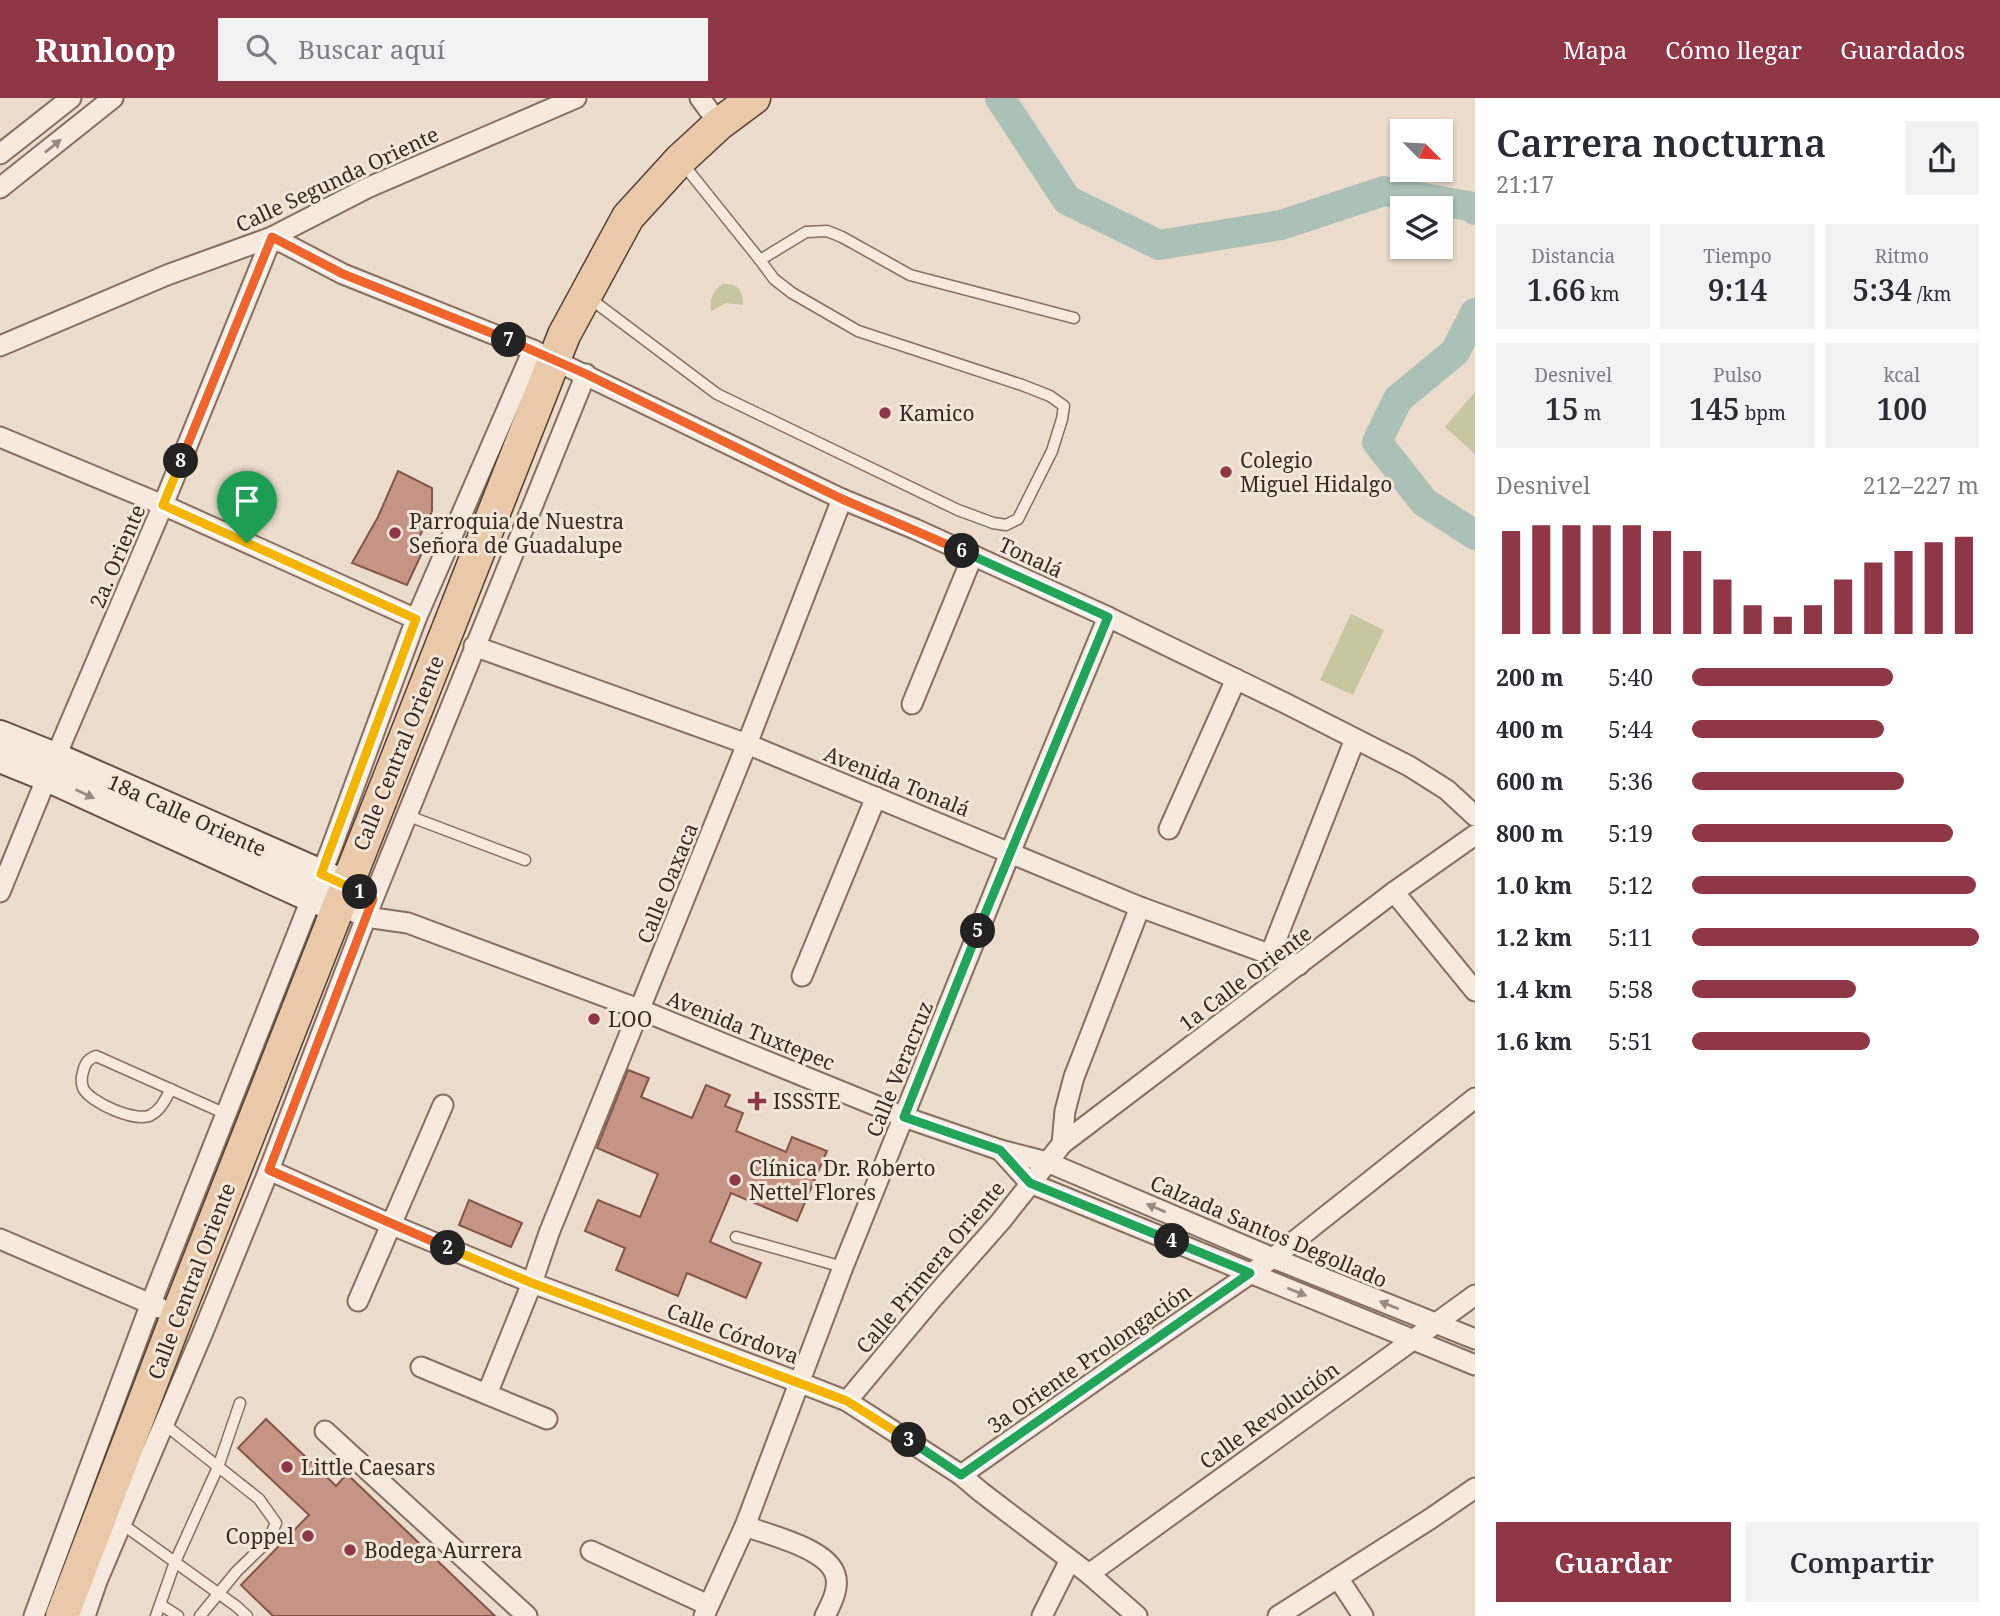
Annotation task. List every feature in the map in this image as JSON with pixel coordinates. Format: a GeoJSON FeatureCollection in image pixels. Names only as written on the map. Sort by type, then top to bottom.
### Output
{"type":"FeatureCollection","features":[{"type":"Feature","properties":{"kind":"main road","name":"Calle Central Oriente"},"geometry":{"type":"LineString","coordinates":[[62,1616],[164,1310],[343,896],[544,355],[564,335],[628,217],[680,160],[719,124],[754,98]]}},
{"type":"Feature","properties":{"kind":"main road","name":"18a Calle Oriente"},"geometry":{"type":"LineString","coordinates":[[0,735],[51,767],[343,896]]}},
{"type":"Feature","properties":{"kind":"main road","name":"18a Calle Oriente"},"geometry":{"type":"LineString","coordinates":[[0,758],[51,767]]}},
{"type":"Feature","properties":{"kind":"street"},"geometry":{"type":"LineString","coordinates":[[0,154],[71,98]]}},
{"type":"Feature","properties":{"kind":"street"},"geometry":{"type":"LineString","coordinates":[[0,188],[113,98]]}},
{"type":"Feature","properties":{"kind":"street","name":"Calle Segunda Oriente"},"geometry":{"type":"LineString","coordinates":[[0,346],[167,275],[272,237],[367,188],[576,98]]}},
{"type":"Feature","properties":{"kind":"street"},"geometry":{"type":"LineString","coordinates":[[700,98],[719,124]]}},
{"type":"Feature","properties":{"kind":"street","name":"Tonalá"},"geometry":{"type":"LineString","coordinates":[[272,237],[343,274],[586,374],[842,499],[915,528],[1108,617],[1409,766],[1447,790],[1475,816]]}},
{"type":"Feature","properties":{"kind":"street","name":"2a. Oriente"},"geometry":{"type":"LineString","coordinates":[[0,892],[163,505],[272,237]]}},
{"type":"Feature","properties":{"kind":"street"},"geometry":{"type":"LineString","coordinates":[[85,1616],[269,1170],[416,619],[544,355]]}},
{"type":"Feature","properties":{"kind":"street"},"geometry":{"type":"LineString","coordinates":[[34,1616],[164,1310],[226,1114],[343,896],[406,815],[586,374]]}},
{"type":"Feature","properties":{"kind":"street"},"geometry":{"type":"LineString","coordinates":[[0,438],[163,505],[416,619]]}},
{"type":"Feature","properties":{"kind":"street","name":"Calle Oaxaca"},"geometry":{"type":"LineString","coordinates":[[487,1394],[842,499]]}},
{"type":"Feature","properties":{"kind":"street"},"geometry":{"type":"LineString","coordinates":[[912,704],[973,555]]}},
{"type":"Feature","properties":{"kind":"street","name":"Calle Veracruz"},"geometry":{"type":"LineString","coordinates":[[706,1611],[745,1526],[843,1267],[1108,617]]}},
{"type":"Feature","properties":{"kind":"street","name":"Avenida Tonalá"},"geometry":{"type":"LineString","coordinates":[[474,646],[747,744],[1140,907],[1299,965]]}},
{"type":"Feature","properties":{"kind":"street"},"geometry":{"type":"LineString","coordinates":[[1169,830],[1236,679]]}},
{"type":"Feature","properties":{"kind":"street"},"geometry":{"type":"LineString","coordinates":[[1270,955],[1355,739]]}},
{"type":"Feature","properties":{"kind":"street"},"geometry":{"type":"LineString","coordinates":[[802,976],[876,797]]}},
{"type":"Feature","properties":{"kind":"street","name":"1a Calle Oriente"},"geometry":{"type":"LineString","coordinates":[[1047,1162],[1062,1144],[1394,892],[1475,835]]}},
{"type":"Feature","properties":{"kind":"street"},"geometry":{"type":"LineString","coordinates":[[1394,892],[1475,991]]}},
{"type":"Feature","properties":{"kind":"street","name":"Avenida Tuxtepec"},"geometry":{"type":"LineString","coordinates":[[343,896],[641,1010],[904,1117],[1000,1150],[1047,1162]]}},
{"type":"Feature","properties":{"kind":"street"},"geometry":{"type":"LineString","coordinates":[[1062,1144],[1065,1111],[1073,1077],[1140,907]]}},
{"type":"Feature","properties":{"kind":"street","name":"3a Oriente Prolongación"},"geometry":{"type":"LineString","coordinates":[[961,1475],[1273,1258],[1475,1098]]}},
{"type":"Feature","properties":{"kind":"street"},"geometry":{"type":"LineString","coordinates":[[358,1301],[443,1105]]}},
{"type":"Feature","properties":{"kind":"street","name":"Avenida Tuxtepec"},"geometry":{"type":"LineString","coordinates":[[1000,1150],[1030,1183]]}},
{"type":"Feature","properties":{"kind":"street","name":"Calzada Santos Degollado"},"geometry":{"type":"LineString","coordinates":[[1047,1162],[1435,1325],[1475,1339]]}},
{"type":"Feature","properties":{"kind":"street","name":"Calle Primera Oriente"},"geometry":{"type":"LineString","coordinates":[[847,1401],[1001,1222],[1047,1162]]}},
{"type":"Feature","properties":{"kind":"street","name":"Calle Córdova"},"geometry":{"type":"LineString","coordinates":[[269,1170],[532,1283],[847,1401],[961,1475],[1089,1574],[1137,1616]]}},
{"type":"Feature","properties":{"kind":"street","name":"Calzada Santos Degollado"},"geometry":{"type":"LineString","coordinates":[[1030,1183],[1475,1365]]}},
{"type":"Feature","properties":{"kind":"street"},"geometry":{"type":"LineString","coordinates":[[0,1239],[164,1310]]}},
{"type":"Feature","properties":{"kind":"street","name":"Calle Revolución"},"geometry":{"type":"LineString","coordinates":[[1089,1574],[1475,1295]]}},
{"type":"Feature","properties":{"kind":"street"},"geometry":{"type":"LineString","coordinates":[[421,1367],[547,1419]]}},
{"type":"Feature","properties":{"kind":"street"},"geometry":{"type":"LineString","coordinates":[[325,1431],[527,1616]]}},
{"type":"Feature","properties":{"kind":"street"},"geometry":{"type":"LineString","coordinates":[[1278,1616],[1475,1488]]}},
{"type":"Feature","properties":{"kind":"street"},"geometry":{"type":"LineString","coordinates":[[745,1526],[815,1552],[830,1566],[836,1576],[835,1593],[825,1616]]}},
{"type":"Feature","properties":{"kind":"street"},"geometry":{"type":"LineString","coordinates":[[591,1551],[706,1611]]}},
{"type":"Feature","properties":{"kind":"street"},"geometry":{"type":"LineString","coordinates":[[1042,1616],[1070,1560]]}},
{"type":"Feature","properties":{"kind":"street"},"geometry":{"type":"LineString","coordinates":[[1338,1578],[1363,1616]]}},
{"type":"Feature","properties":{"kind":"lane"},"geometry":{"type":"LineString","coordinates":[[584,295],[717,394],[958,510],[1006,525],[1018,519],[1052,451],[1064,406],[1058,400],[1009,380],[858,331],[792,293],[774,279],[680,160]]}},
{"type":"Feature","properties":{"kind":"lane"},"geometry":{"type":"LineString","coordinates":[[760,260],[806,232],[827,231],[910,275],[1074,318]]}},
{"type":"Feature","properties":{"kind":"lane"},"geometry":{"type":"LineString","coordinates":[[406,815],[525,860]]}},
{"type":"Feature","properties":{"kind":"lane"},"geometry":{"type":"LineString","coordinates":[[171,1089],[159,1110],[150,1116],[139,1118],[98,1103],[88,1095],[81,1079],[85,1064],[96,1056],[171,1089],[226,1114]]}},
{"type":"Feature","properties":{"kind":"lane"},"geometry":{"type":"LineString","coordinates":[[736,1237],[843,1267]]}},
{"type":"Feature","properties":{"kind":"lane"},"geometry":{"type":"LineString","coordinates":[[156,1616],[175,1562],[218,1466],[240,1403]]}},
{"type":"Feature","properties":{"kind":"lane"},"geometry":{"type":"LineString","coordinates":[[164,1424],[259,1499],[276,1523],[268,1541],[237,1571],[200,1616]]}},
{"type":"Feature","properties":{"kind":"lane"},"geometry":{"type":"LineString","coordinates":[[122,1524],[247,1616]]}},
{"type":"Feature","properties":{"kind":"lane"},"geometry":{"type":"LineString","coordinates":[[161,1605],[178,1616]]}},
{"type":"Feature","properties":{"kind":"shaded area"},"geometry":{"type":"Polygon","coordinates":[[[723,284],[739,288],[743,305],[726,303],[711,311],[712,295],[723,284]]]}},
{"type":"Feature","properties":{"kind":"shaded area"},"geometry":{"type":"Polygon","coordinates":[[[1475,392],[1475,454],[1445,427],[1475,392]]]}},
{"type":"Feature","properties":{"kind":"shaded area"},"geometry":{"type":"Polygon","coordinates":[[[1351,614],[1384,630],[1353,695],[1320,680],[1351,614]]]}},
{"type":"Feature","properties":{"kind":"building","name":"Parroquia de Nuestra Señora de Guadalupe"},"geometry":{"type":"Polygon","coordinates":[[[398,471],[432,488],[432,511],[414,548],[421,555],[407,585],[352,563],[378,517],[398,471]]]}},
{"type":"Feature","properties":{"kind":"building","name":"Clínica Dr. Roberto Nettel Flores"},"geometry":{"type":"Polygon","coordinates":[[[628,1070],[649,1078],[641,1097],[692,1118],[706,1085],[730,1095],[725,1106],[743,1113],[736,1131],[786,1152],[792,1137],[827,1151],[797,1221],[731,1193],[710,1242],[761,1263],[746,1298],[687,1273],[678,1296],[616,1270],[625,1248],[585,1231],[598,1200],[640,1217],[658,1174],[597,1148],[628,1070]]]}},
{"type":"Feature","properties":{"kind":"building"},"geometry":{"type":"Polygon","coordinates":[[[469,1200],[522,1223],[511,1247],[459,1225],[469,1200]]]}},
{"type":"Feature","properties":{"kind":"building","name":"Bodega Aurrera"},"geometry":{"type":"Polygon","coordinates":[[[266,1419],[336,1486],[347,1474],[495,1616],[273,1616],[241,1585],[309,1515],[238,1448],[266,1419]]]}},
{"type":"Feature","properties":{"kind":"waterway"},"geometry":{"type":"LineString","coordinates":[[1000,98],[1067,200],[1159,245],[1281,225],[1384,191],[1474,207],[1475,210]]}},
{"type":"Feature","properties":{"kind":"waterway"},"geometry":{"type":"LineString","coordinates":[[1475,313],[1455,352],[1398,399],[1377,442],[1424,502],[1475,535]]}},
{"type":"Feature","properties":{"kind":"place","name":"Kamico"},"geometry":{"type":"Point","coordinates":[885,413]}},
{"type":"Feature","properties":{"kind":"place","name":"Colegio Miguel Hidalgo"},"geometry":{"type":"Point","coordinates":[1226,472]}},
{"type":"Feature","properties":{"kind":"place","name":"Parroquia de Nuestra Señora de Guadalupe"},"geometry":{"type":"Point","coordinates":[395,533]}},
{"type":"Feature","properties":{"kind":"place","name":"LOO"},"geometry":{"type":"Point","coordinates":[594,1019]}},
{"type":"Feature","properties":{"kind":"place","name":"ISSSTE"},"geometry":{"type":"Point","coordinates":[757,1101]}},
{"type":"Feature","properties":{"kind":"place","name":"Clínica Dr. Roberto Nettel Flores"},"geometry":{"type":"Point","coordinates":[735,1180]}},
{"type":"Feature","properties":{"kind":"place","name":"Little Caesars"},"geometry":{"type":"Point","coordinates":[287,1467]}},
{"type":"Feature","properties":{"kind":"place","name":"Coppel"},"geometry":{"type":"Point","coordinates":[308,1536]}},
{"type":"Feature","properties":{"kind":"place","name":"Bodega Aurrera"},"geometry":{"type":"Point","coordinates":[350,1550]}},
{"type":"Feature","properties":{"kind":"route"},"geometry":{"type":"LineString","coordinates":[[272,237],[343,274],[586,374],[842,499],[915,528],[1108,617],[904,1117],[1000,1150],[1030,1183],[1250,1273],[961,1475],[847,1401],[532,1283],[269,1170],[373,899],[321,874],[416,619],[247,543],[163,505],[272,237]]}}]}
